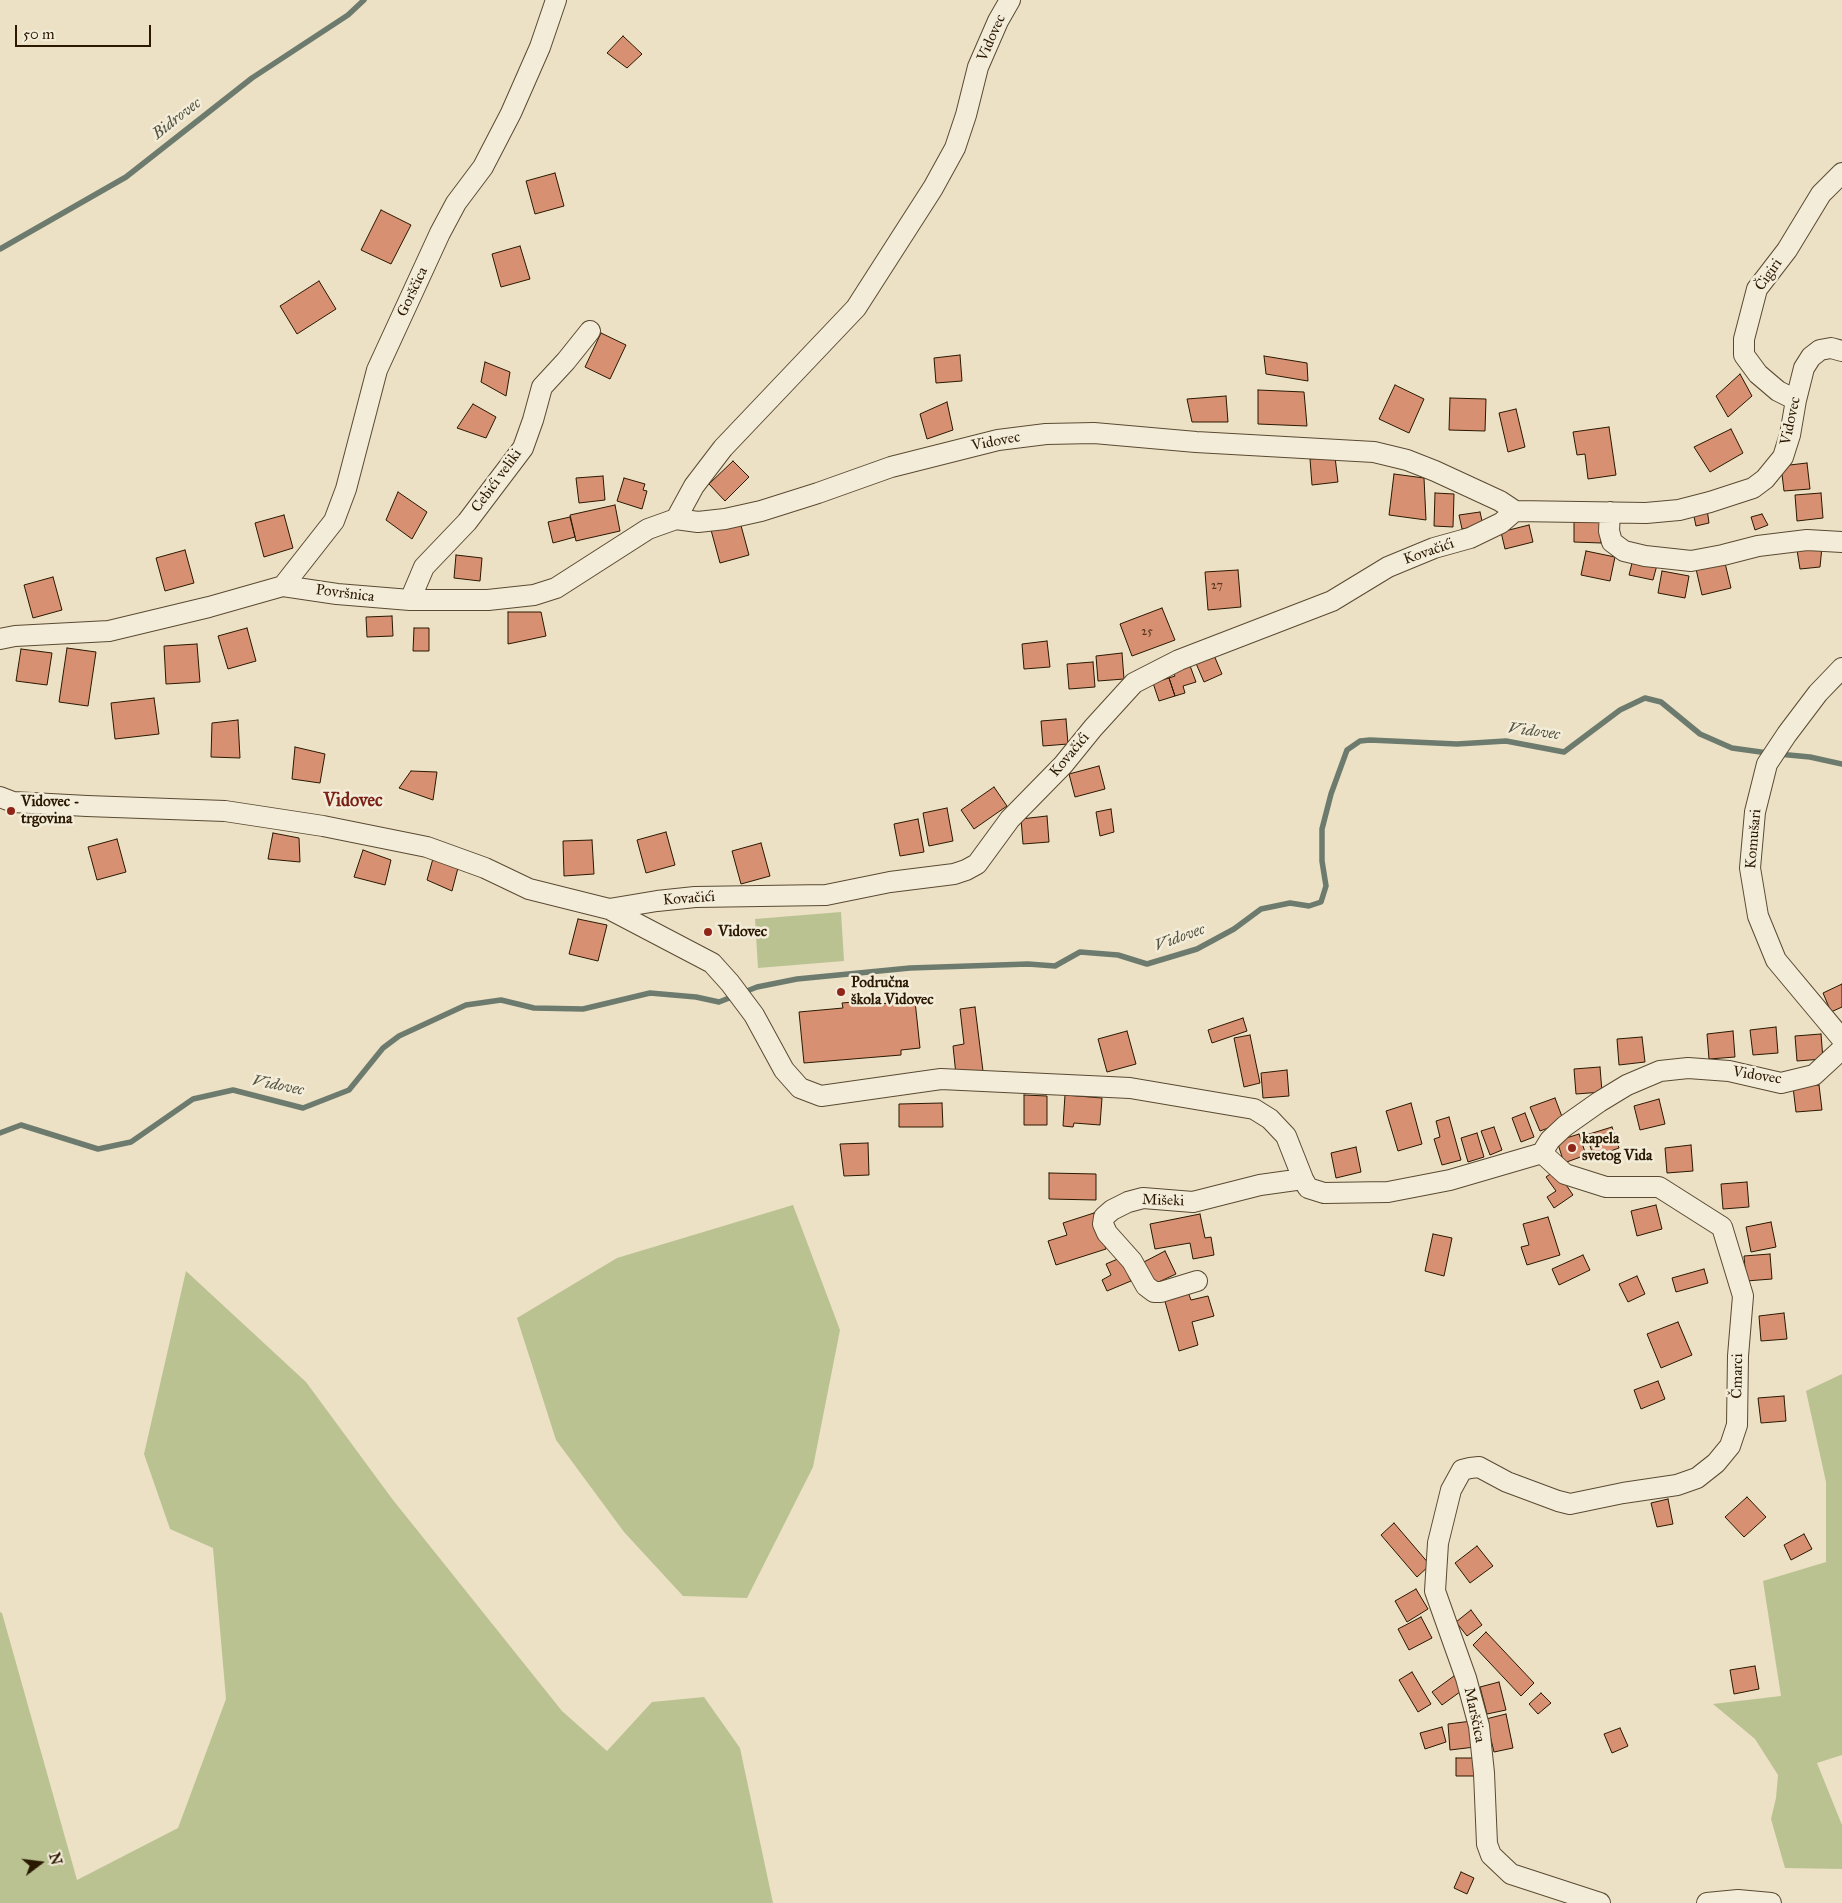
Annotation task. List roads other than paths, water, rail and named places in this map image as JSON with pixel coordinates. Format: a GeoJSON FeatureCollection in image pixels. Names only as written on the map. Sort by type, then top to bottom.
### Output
{"type":"FeatureCollection","features":[{"type":"Feature","properties":{"kind":"street","name":"Gorščica"},"geometry":{"type":"LineString","coordinates":[[283,586],[334,521],[346,489],[377,370],[440,233],[456,203],[483,167],[511,112],[540,47],[556,0]]}},
{"type":"Feature","properties":{"kind":"street","name":"Vidovec"},"geometry":{"type":"LineString","coordinates":[[1010,0],[998,21],[978,67],[966,115],[955,148],[933,188],[856,308],[723,448],[694,486],[676,519],[698,522],[725,519],[761,511],[891,467],[998,440],[1046,434],[1094,433],[1196,442],[1374,452],[1407,460],[1436,471],[1500,501],[1514,511],[1646,513],[1679,510],[1753,488],[1765,479],[1783,457],[1790,435],[1804,368],[1811,357],[1820,350],[1831,348],[1842,351]]}},
{"type":"Feature","properties":{"kind":"street","name":"Čigiri"},"geometry":{"type":"LineString","coordinates":[[1796,400],[1778,391],[1758,374],[1744,355],[1746,330],[1757,288],[1787,250],[1821,194],[1842,173]]}},
{"type":"Feature","properties":{"kind":"street","name":"Cebići veliki"},"geometry":{"type":"LineString","coordinates":[[410,600],[424,567],[467,522],[523,448],[542,386],[566,361],[590,331]]}},
{"type":"Feature","properties":{"kind":"street","name":"Kovačići"},"geometry":{"type":"LineString","coordinates":[[609,909],[695,896],[826,894],[890,882],[954,874],[966,870],[977,864],[1010,820],[1063,765],[1093,728],[1134,683],[1179,660],[1332,601],[1388,567],[1434,548],[1470,538],[1502,523],[1514,511]]}},
{"type":"Feature","properties":{"kind":"street"},"geometry":{"type":"LineString","coordinates":[[1610,512],[1609,531],[1612,542],[1624,551],[1646,556],[1691,561],[1768,545],[1807,540],[1842,542]]}},
{"type":"Feature","properties":{"kind":"street","name":"Površnica"},"geometry":{"type":"LineString","coordinates":[[0,640],[15,636],[109,630],[209,607],[283,586],[337,594],[410,600],[488,600],[534,595],[556,588],[648,529],[676,519]]}},
{"type":"Feature","properties":{"kind":"street","name":"Komušari"},"geometry":{"type":"LineString","coordinates":[[1842,668],[1818,693],[1769,762],[1755,812],[1750,868],[1758,916],[1776,960],[1842,1039]]}},
{"type":"Feature","properties":{"kind":"street"},"geometry":{"type":"LineString","coordinates":[[0,797],[13,802],[225,811],[323,826],[426,848],[485,868],[529,889],[609,909],[712,963],[739,994],[754,1015],[784,1070],[800,1088],[821,1096],[941,1079],[1130,1088],[1254,1108],[1270,1119],[1286,1136],[1308,1188],[1324,1193],[1388,1192],[1450,1180],[1542,1153]]}},
{"type":"Feature","properties":{"kind":"street","name":"Vidovec"},"geometry":{"type":"LineString","coordinates":[[1542,1153],[1550,1140],[1565,1126],[1592,1107],[1627,1085],[1660,1071],[1688,1068],[1729,1071],[1781,1083],[1814,1075],[1842,1050]]}},
{"type":"Feature","properties":{"kind":"street","name":"Čmarci"},"geometry":{"type":"LineString","coordinates":[[1470,1468],[1479,1467],[1507,1482],[1558,1502],[1570,1504],[1623,1492],[1677,1485],[1697,1478],[1716,1463],[1730,1446],[1737,1425],[1738,1356],[1742,1296],[1722,1227],[1659,1187],[1606,1187],[1565,1174],[1542,1153]]}},
{"type":"Feature","properties":{"kind":"street","name":"Mišeki"},"geometry":{"type":"LineString","coordinates":[[1198,1281],[1161,1292],[1154,1292],[1146,1286],[1132,1261],[1107,1233],[1103,1224],[1104,1217],[1112,1210],[1128,1202],[1144,1198],[1193,1202],[1260,1185],[1303,1179]]}},
{"type":"Feature","properties":{"kind":"street","name":"Marščica"},"geometry":{"type":"LineString","coordinates":[[1470,1468],[1462,1470],[1451,1490],[1438,1543],[1434,1578],[1435,1591],[1466,1678],[1479,1726],[1484,1773],[1487,1844],[1491,1856],[1511,1874],[1600,1903]]}},
{"type":"Feature","properties":{"kind":"street"},"geometry":{"type":"LineString","coordinates":[[1707,1903],[1738,1900],[1771,1903]]}},
{"type":"Feature","properties":{"kind":"waterway","name":"Bidrovec"},"geometry":{"type":"LineString","coordinates":[[0,249],[126,177],[252,78],[348,15],[364,0]]}},
{"type":"Feature","properties":{"kind":"waterway","name":"Vidovec"},"geometry":{"type":"LineString","coordinates":[[0,1133],[21,1125],[98,1149],[131,1142],[193,1099],[233,1090],[303,1108],[349,1090],[383,1048],[399,1036],[466,1005],[501,1000],[534,1008],[583,1009],[650,993],[696,997],[719,1002],[757,987],[797,979],[910,968],[1028,964],[1055,966],[1080,952],[1118,955],[1147,964],[1197,949],[1234,929],[1261,909],[1290,903],[1309,906],[1321,902],[1326,886],[1322,861],[1322,829],[1331,794],[1347,750],[1360,741],[1457,744],[1506,741],[1564,752],[1620,710],[1645,698],[1661,702],[1700,734],[1732,748],[1768,753]]}},
{"type":"Feature","properties":{"kind":"waterway","name":"Vidovec"},"geometry":{"type":"LineString","coordinates":[[1778,754],[1810,757],[1842,764]]}},
{"type":"Feature","properties":{"kind":"place","name":"Vidovec - trgovina"},"geometry":{"type":"Point","coordinates":[11,811]}},
{"type":"Feature","properties":{"kind":"place","name":"Vidovec"},"geometry":{"type":"Point","coordinates":[708,932]}},
{"type":"Feature","properties":{"kind":"place","name":"Područna škola Vidovec"},"geometry":{"type":"Point","coordinates":[841,992]}},
{"type":"Feature","properties":{"kind":"place","name":"kapela svetog Vida"},"geometry":{"type":"Point","coordinates":[1572,1148]}},
{"type":"Feature","properties":{"kind":"district","name":"Vidovec"},"geometry":{"type":"Point","coordinates":[353,802]}}]}
